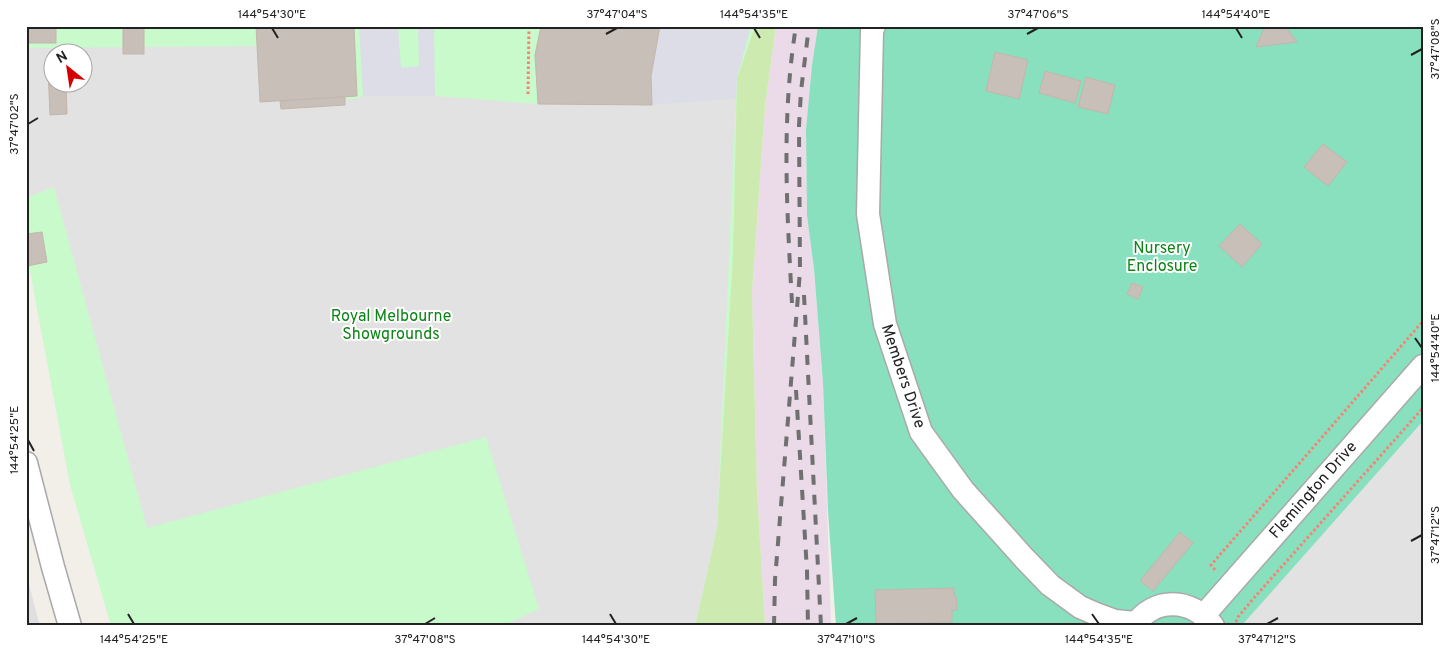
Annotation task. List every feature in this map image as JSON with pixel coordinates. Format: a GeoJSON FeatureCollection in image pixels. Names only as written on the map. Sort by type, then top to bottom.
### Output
{"type":"FeatureCollection","features":[{"type":"Feature","properties":{"kind":"street","name":"Members Drive"},"geometry":{"type":"LineString","coordinates":[[874,26],[872,31],[868,214],[885,324],[921,432],[963,490],[1050,584],[1080,607],[1115,621],[1134,624]]}},
{"type":"Feature","properties":{"kind":"street","name":"Flemington Drive"},"geometry":{"type":"LineString","coordinates":[[1209,620],[1423,366]]}},
{"type":"Feature","properties":{"kind":"street"},"geometry":{"type":"LineString","coordinates":[[26,463],[70,626]]}},
{"type":"Feature","properties":{"kind":"street"},"geometry":{"type":"LineString","coordinates":[[1134,624],[1146,612],[1160,605],[1176,604],[1191,607],[1209,620]]}},
{"type":"Feature","properties":{"kind":"path"},"geometry":{"type":"LineString","coordinates":[[528,94],[529,26]]}},
{"type":"Feature","properties":{"kind":"path"},"geometry":{"type":"LineString","coordinates":[[1234,626],[1238,617],[1423,408]]}},
{"type":"Feature","properties":{"kind":"shaded area"},"geometry":{"type":"Polygon","coordinates":[[[359,26],[398,26],[401,68],[419,66],[418,26],[434,26],[435,96],[363,96],[359,26]]]}},
{"type":"Feature","properties":{"kind":"shaded area"},"geometry":{"type":"Polygon","coordinates":[[[660,26],[751,26],[737,78],[736,99],[652,105],[651,76],[660,26]]]}},
{"type":"Feature","properties":{"kind":"shaded area"},"geometry":{"type":"Polygon","coordinates":[[[776,26],[818,26],[806,129],[807,216],[814,269],[823,383],[831,626],[765,626],[757,490],[752,292],[765,106],[776,26]]]}},
{"type":"Feature","properties":{"kind":"shaded area","name":"Royal Melbourne Showgrounds"},"geometry":{"type":"Polygon","coordinates":[[[257,46],[260,101],[354,99],[364,96],[435,96],[538,104],[652,105],[736,99],[717,527],[695,626],[502,626],[539,609],[486,437],[147,528],[54,187],[26,198],[26,48],[42,48],[42,92],[92,92],[92,47],[257,46]]]}},
{"type":"Feature","properties":{"kind":"shaded area"},"geometry":{"type":"Polygon","coordinates":[[[1423,421],[1423,626],[1241,626],[1260,605],[1423,421]]]}},
{"type":"Feature","properties":{"kind":"shaded area"},"geometry":{"type":"Polygon","coordinates":[[[26,573],[40,626],[26,626],[26,573]]]}},
{"type":"Feature","properties":{"kind":"green space","name":"Royal Melbourne Showgrounds"},"geometry":{"type":"Polygon","coordinates":[[[26,26],[755,26],[737,78],[733,256],[717,527],[695,626],[111,626],[70,485],[26,250],[26,26]]]}},
{"type":"Feature","properties":{"kind":"green space"},"geometry":{"type":"Polygon","coordinates":[[[755,26],[776,26],[765,106],[752,292],[757,490],[765,626],[695,626],[717,527],[737,78],[755,26]]]}},
{"type":"Feature","properties":{"kind":"green space","name":"Nursery Enclosure"},"geometry":{"type":"Polygon","coordinates":[[[818,26],[1423,26],[1423,626],[836,626],[828,511],[823,383],[814,269],[807,216],[806,129],[818,26]]]}},
{"type":"Feature","properties":{"kind":"building"},"geometry":{"type":"Polygon","coordinates":[[[26,26],[56,26],[56,42],[26,43],[26,26]]]}},
{"type":"Feature","properties":{"kind":"building"},"geometry":{"type":"Polygon","coordinates":[[[123,26],[144,26],[144,54],[123,54],[123,26]]]}},
{"type":"Feature","properties":{"kind":"building"},"geometry":{"type":"Polygon","coordinates":[[[256,26],[354,26],[357,96],[260,102],[256,26]]]}},
{"type":"Feature","properties":{"kind":"building"},"geometry":{"type":"Polygon","coordinates":[[[541,26],[660,26],[651,76],[652,105],[538,104],[535,55],[541,26]]]}},
{"type":"Feature","properties":{"kind":"building"},"geometry":{"type":"Polygon","coordinates":[[[1265,26],[1285,26],[1297,42],[1256,47],[1265,26]]]}},
{"type":"Feature","properties":{"kind":"building"},"geometry":{"type":"Polygon","coordinates":[[[995,52],[1028,60],[1019,99],[986,91],[995,52]]]}},
{"type":"Feature","properties":{"kind":"building"},"geometry":{"type":"Polygon","coordinates":[[[1045,71],[1081,81],[1075,103],[1039,93],[1045,71]]]}},
{"type":"Feature","properties":{"kind":"building"},"geometry":{"type":"Polygon","coordinates":[[[1086,77],[1115,85],[1108,114],[1078,107],[1086,77]]]}},
{"type":"Feature","properties":{"kind":"building"},"geometry":{"type":"Polygon","coordinates":[[[49,92],[66,92],[67,114],[50,115],[49,92]]]}},
{"type":"Feature","properties":{"kind":"building"},"geometry":{"type":"Polygon","coordinates":[[[345,97],[345,105],[281,109],[280,101],[345,97]]]}},
{"type":"Feature","properties":{"kind":"building"},"geometry":{"type":"Polygon","coordinates":[[[1323,144],[1347,162],[1328,186],[1304,167],[1323,144]]]}},
{"type":"Feature","properties":{"kind":"building"},"geometry":{"type":"Polygon","coordinates":[[[1240,224],[1262,244],[1242,267],[1219,246],[1240,224]]]}},
{"type":"Feature","properties":{"kind":"building"},"geometry":{"type":"Polygon","coordinates":[[[42,232],[47,262],[27,266],[26,234],[42,232]]]}},
{"type":"Feature","properties":{"kind":"building"},"geometry":{"type":"Polygon","coordinates":[[[1132,283],[1143,287],[1138,299],[1127,294],[1132,283]]]}},
{"type":"Feature","properties":{"kind":"building"},"geometry":{"type":"Polygon","coordinates":[[[1180,532],[1193,543],[1153,591],[1140,581],[1180,532]]]}},
{"type":"Feature","properties":{"kind":"building"},"geometry":{"type":"Polygon","coordinates":[[[954,588],[957,610],[952,610],[952,622],[876,624],[875,590],[954,588]]]}},
{"type":"Feature","properties":{"kind":"railway"},"geometry":{"type":"LineString","coordinates":[[792,303],[786,164],[788,95],[796,26]]}},
{"type":"Feature","properties":{"kind":"railway"},"geometry":{"type":"LineString","coordinates":[[774,626],[775,580],[800,271],[799,126],[809,26]]}},
{"type":"Feature","properties":{"kind":"railway"},"geometry":{"type":"LineString","coordinates":[[804,295],[821,626]]}},
{"type":"Feature","properties":{"kind":"railway"},"geometry":{"type":"LineString","coordinates":[[796,390],[807,571],[808,626]]}}]}
